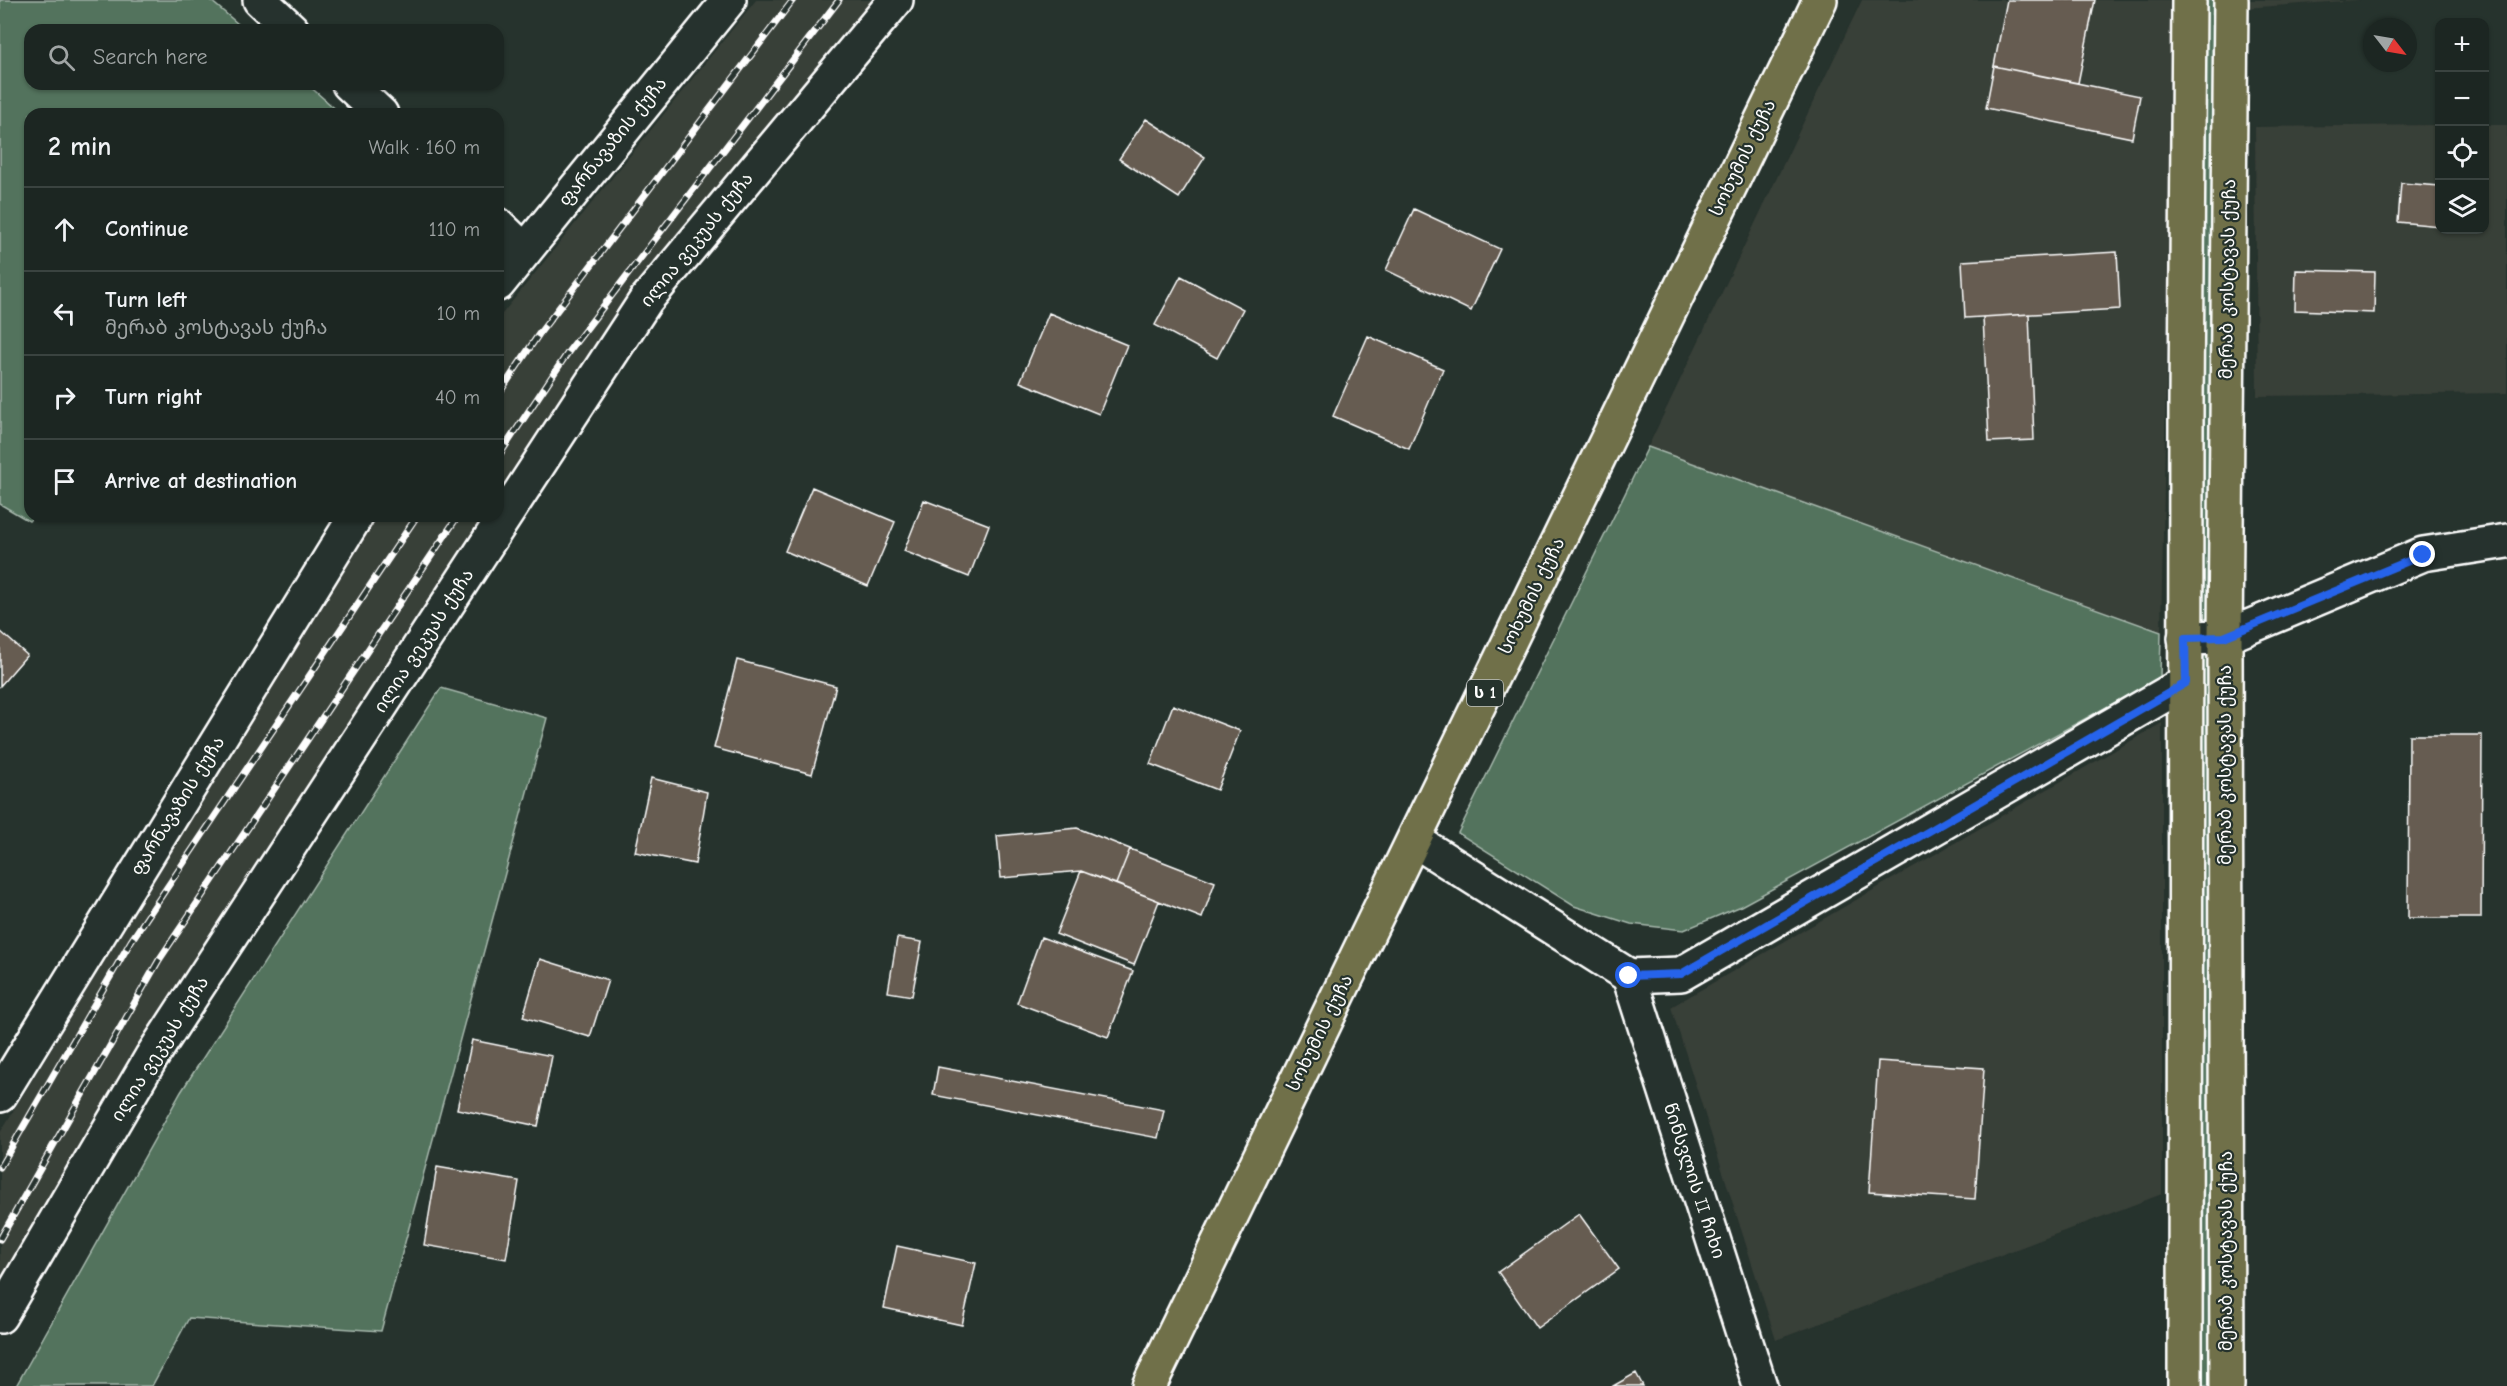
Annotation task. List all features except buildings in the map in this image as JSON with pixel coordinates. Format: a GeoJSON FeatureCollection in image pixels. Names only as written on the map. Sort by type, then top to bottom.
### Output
{"type":"FeatureCollection","features":[{"type":"Feature","properties":{"kind":"main road","name":"სოხუმის ქუჩა"},"geometry":{"type":"LineString","coordinates":[[1149,1386],[1820,0]]}},
{"type":"Feature","properties":{"kind":"main road","name":"მერაბ კოსტავას ქუჩა"},"geometry":{"type":"LineString","coordinates":[[2227,1386],[2224,637],[2231,0]]}},
{"type":"Feature","properties":{"kind":"main road"},"geometry":{"type":"LineString","coordinates":[[2185,1386],[2188,1]]}},
{"type":"Feature","properties":{"kind":"street"},"geometry":{"type":"LineString","coordinates":[[260,0],[286,24]]}},
{"type":"Feature","properties":{"kind":"street","name":"ფარნავაზის ქუჩა"},"geometry":{"type":"LineString","coordinates":[[504,277],[729,0]]}},
{"type":"Feature","properties":{"kind":"street","name":"ილია ვეკუას ქუჩა"},"geometry":{"type":"LineString","coordinates":[[504,517],[646,300],[896,0]]}},
{"type":"Feature","properties":{"kind":"street"},"geometry":{"type":"LineString","coordinates":[[355,90],[375,108]]}},
{"type":"Feature","properties":{"kind":"street"},"geometry":{"type":"LineString","coordinates":[[504,231],[525,251]]}},
{"type":"Feature","properties":{"kind":"street","name":"ფარნავაზის ქუჩა"},"geometry":{"type":"LineString","coordinates":[[0,1095],[352,522]]}},
{"type":"Feature","properties":{"kind":"street","name":"ილია ვეკუას ქუჩა"},"geometry":{"type":"LineString","coordinates":[[0,1316],[151,1058],[501,522]]}},
{"type":"Feature","properties":{"kind":"street"},"geometry":{"type":"LineString","coordinates":[[2185,638],[2224,637],[2423,555],[2507,541]]}},
{"type":"Feature","properties":{"kind":"street"},"geometry":{"type":"LineString","coordinates":[[1414,840],[1629,976],[1681,974],[2186,683]]}},
{"type":"Feature","properties":{"kind":"street","name":"წინსვლის II ჩიხი"},"geometry":{"type":"LineString","coordinates":[[1629,976],[1760,1386]]}},
{"type":"Feature","properties":{"kind":"shaded area"},"geometry":{"type":"Polygon","coordinates":[[[756,0],[878,0],[504,498],[504,312],[756,0]]]}},
{"type":"Feature","properties":{"kind":"shaded area"},"geometry":{"type":"Polygon","coordinates":[[[1862,0],[2174,0],[2161,632],[1648,447],[1862,0]]]}},
{"type":"Feature","properties":{"kind":"shaded area"},"geometry":{"type":"Polygon","coordinates":[[[2244,0],[2360,0],[2244,8],[2244,0]]]}},
{"type":"Feature","properties":{"kind":"shaded area"},"geometry":{"type":"Polygon","coordinates":[[[2435,125],[2435,234],[2489,234],[2489,125],[2507,125],[2507,393],[2257,396],[2255,127],[2435,125]]]}},
{"type":"Feature","properties":{"kind":"shaded area"},"geometry":{"type":"Polygon","coordinates":[[[371,522],[487,522],[0,1295],[0,1133],[371,522]]]}},
{"type":"Feature","properties":{"kind":"shaded area"},"geometry":{"type":"Polygon","coordinates":[[[2162,723],[2162,1194],[1776,1340],[1671,1007],[2162,723]]]}},
{"type":"Feature","properties":{"kind":"green space"},"geometry":{"type":"Polygon","coordinates":[[[0,0],[210,0],[238,24],[24,24],[24,90],[314,90],[334,108],[24,108],[24,518],[0,504],[0,0]]]}},
{"type":"Feature","properties":{"kind":"green space"},"geometry":{"type":"Polygon","coordinates":[[[2195,0],[2227,0],[2220,629],[2190,629],[2195,0]]]}},
{"type":"Feature","properties":{"kind":"green space"},"geometry":{"type":"Polygon","coordinates":[[[1648,447],[2161,632],[2160,678],[1739,907],[1684,930],[1631,924],[1574,906],[1458,833],[1648,447]]]}},
{"type":"Feature","properties":{"kind":"green space"},"geometry":{"type":"Polygon","coordinates":[[[2221,651],[2221,1386],[2188,1386],[2189,653],[2221,651]]]}},
{"type":"Feature","properties":{"kind":"green space"},"geometry":{"type":"Polygon","coordinates":[[[441,688],[547,718],[381,1331],[189,1318],[152,1386],[16,1386],[181,1092],[441,688]]]}},
{"type":"Feature","properties":{"kind":"railway"},"geometry":{"type":"LineString","coordinates":[[504,386],[539,334],[793,0]]}},
{"type":"Feature","properties":{"kind":"railway"},"geometry":{"type":"LineString","coordinates":[[504,448],[569,351],[839,0]]}},
{"type":"Feature","properties":{"kind":"railway"},"geometry":{"type":"LineString","coordinates":[[0,1167],[131,941],[413,522]]}},
{"type":"Feature","properties":{"kind":"railway"},"geometry":{"type":"LineString","coordinates":[[0,1239],[159,960],[454,522]]}},
{"type":"Feature","properties":{"kind":"route"},"geometry":{"type":"LineString","coordinates":[[1629,976],[1681,974],[2186,683],[2185,638],[2224,637],[2423,555]]}}]}
